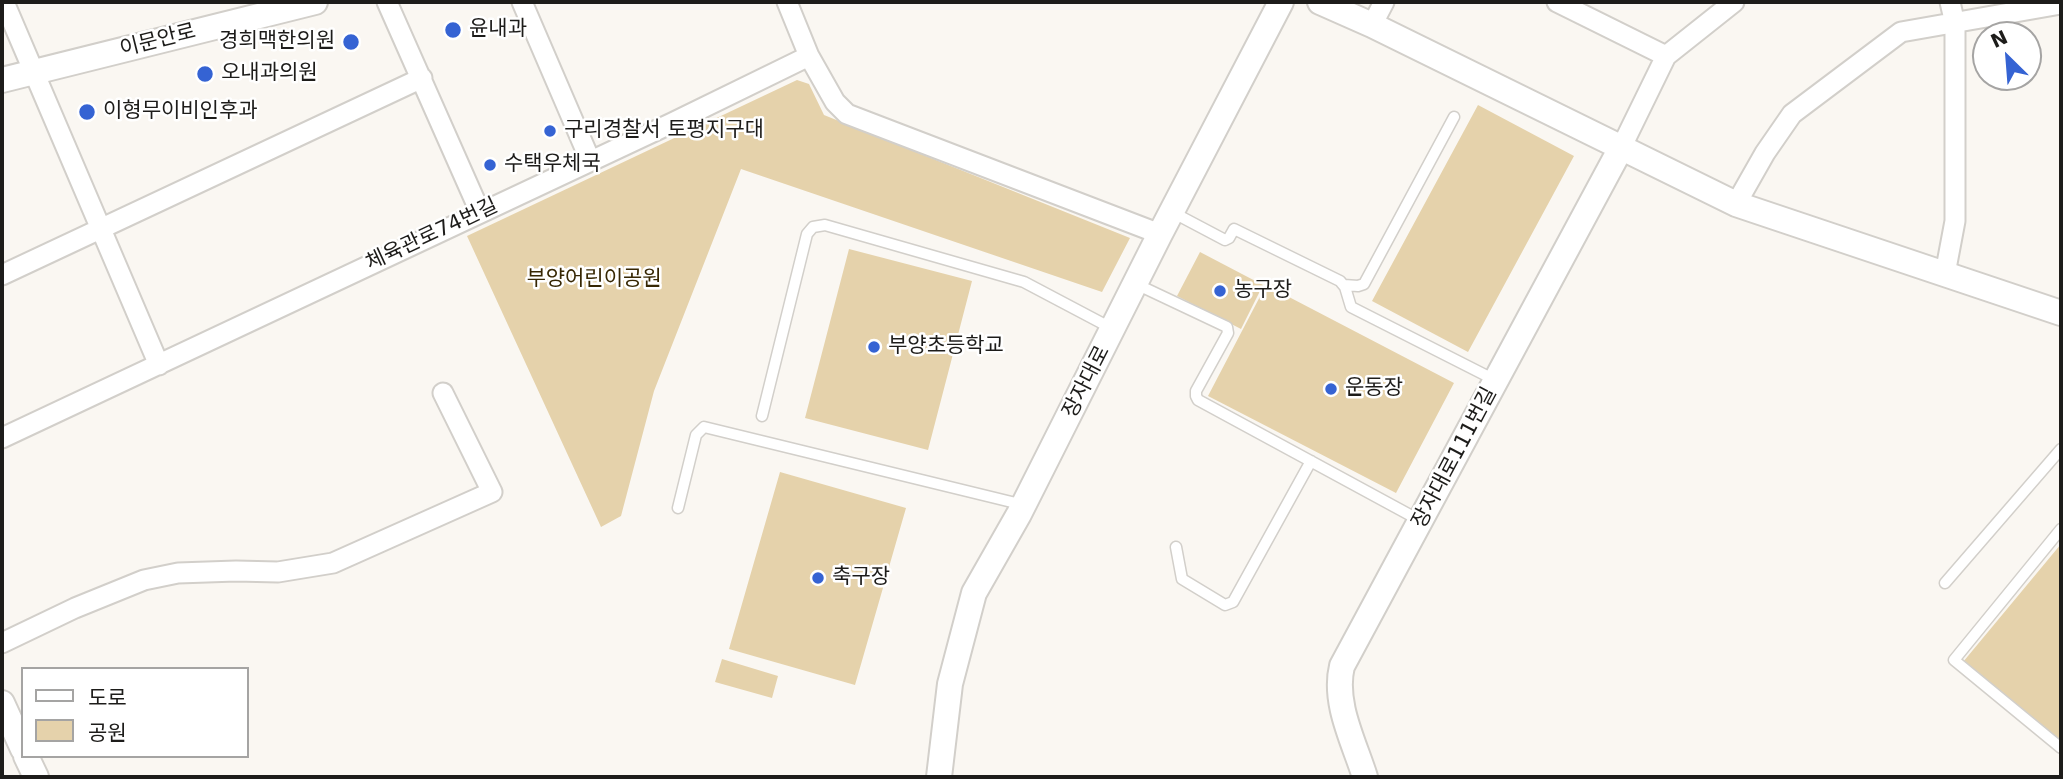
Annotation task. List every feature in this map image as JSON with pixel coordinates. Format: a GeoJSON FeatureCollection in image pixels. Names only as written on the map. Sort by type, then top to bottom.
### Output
{"type":"FeatureCollection","features":[{"type":"Feature","properties":{"kind":"street"},"geometry":{"type":"LineString","coordinates":[[4,2],[159,365]]}},
{"type":"Feature","properties":{"kind":"street","name":"이문안로"},"geometry":{"type":"LineString","coordinates":[[2,80],[315,2]]}},
{"type":"Feature","properties":{"kind":"street"},"geometry":{"type":"LineString","coordinates":[[387,2],[480,212]]}},
{"type":"Feature","properties":{"kind":"street"},"geometry":{"type":"LineString","coordinates":[[522,2],[590,160]]}},
{"type":"Feature","properties":{"kind":"street"},"geometry":{"type":"LineString","coordinates":[[787,2],[809,56],[835,102],[847,114],[1160,234]]}},
{"type":"Feature","properties":{"kind":"street","name":"장자대로"},"geometry":{"type":"LineString","coordinates":[[939,777],[950,684],[972,600],[1024,505],[1171,212],[1281,2]]}},
{"type":"Feature","properties":{"kind":"street"},"geometry":{"type":"LineString","coordinates":[[1320,2],[1373,25],[1736,204],[2061,313]]}},
{"type":"Feature","properties":{"kind":"street"},"geometry":{"type":"LineString","coordinates":[[1373,25],[1384,2]]}},
{"type":"Feature","properties":{"kind":"street"},"geometry":{"type":"LineString","coordinates":[[1557,2],[1666,56]]}},
{"type":"Feature","properties":{"kind":"street"},"geometry":{"type":"LineString","coordinates":[[1945,274],[1955,220],[1955,24],[1950,2]]}},
{"type":"Feature","properties":{"kind":"street"},"geometry":{"type":"LineString","coordinates":[[1622,146],[1666,56],[1729,3]]}},
{"type":"Feature","properties":{"kind":"street"},"geometry":{"type":"LineString","coordinates":[[1736,204],[1765,153],[1792,114],[1902,32],[2061,4]]}},
{"type":"Feature","properties":{"kind":"street","name":"체육관로74번길"},"geometry":{"type":"LineString","coordinates":[[2,438],[809,56]]}},
{"type":"Feature","properties":{"kind":"street"},"geometry":{"type":"LineString","coordinates":[[2,275],[422,78]]}},
{"type":"Feature","properties":{"kind":"street","name":"장자대로111번길"},"geometry":{"type":"LineString","coordinates":[[1365,777],[1341,705],[1338,681],[1348,652],[1422,522],[1622,146]]}},
{"type":"Feature","properties":{"kind":"street"},"geometry":{"type":"LineString","coordinates":[[2,643],[75,608],[144,580],[178,573],[236,570],[278,572],[333,563],[492,492],[443,393]]}},
{"type":"Feature","properties":{"kind":"street"},"geometry":{"type":"LineString","coordinates":[[2,704],[21,745]]}},
{"type":"Feature","properties":{"kind":"street"},"geometry":{"type":"LineString","coordinates":[[27,758],[36,777]]}},
{"type":"Feature","properties":{"kind":"lane"},"geometry":{"type":"LineString","coordinates":[[1171,212],[1225,240],[1234,229],[1344,285],[1361,285],[1454,117]]}},
{"type":"Feature","properties":{"kind":"lane"},"geometry":{"type":"LineString","coordinates":[[762,416],[807,234],[817,225],[825,225],[1024,282],[1113,329]]}},
{"type":"Feature","properties":{"kind":"lane"},"geometry":{"type":"LineString","coordinates":[[1136,284],[1227,327],[1228,333],[1196,391],[1198,400],[1422,522]]}},
{"type":"Feature","properties":{"kind":"lane"},"geometry":{"type":"LineString","coordinates":[[1344,285],[1352,307],[1496,380]]}},
{"type":"Feature","properties":{"kind":"lane"},"geometry":{"type":"LineString","coordinates":[[678,508],[696,435],[704,427],[1024,505]]}},
{"type":"Feature","properties":{"kind":"lane"},"geometry":{"type":"LineString","coordinates":[[1945,583],[2061,449]]}},
{"type":"Feature","properties":{"kind":"lane"},"geometry":{"type":"LineString","coordinates":[[1176,547],[1180,572],[1185,582],[1225,605],[1233,602],[1311,461]]}},
{"type":"Feature","properties":{"kind":"lane"},"geometry":{"type":"LineString","coordinates":[[2061,529],[1951,657],[2061,748]]}},
{"type":"Feature","properties":{"kind":"green space","name":"부양어린이공원"},"geometry":{"type":"Polygon","coordinates":[[[797,80],[809,84],[824,115],[1130,238],[1102,292],[741,169],[654,391],[621,516],[601,527],[467,236],[797,80]]]}},
{"type":"Feature","properties":{"kind":"green space","name":"운동장"},"geometry":{"type":"Polygon","coordinates":[[[1478,105],[1574,156],[1468,352],[1372,301],[1478,105]]]}},
{"type":"Feature","properties":{"kind":"green space"},"geometry":{"type":"Polygon","coordinates":[[[849,249],[972,281],[928,450],[805,418],[849,249]]]}},
{"type":"Feature","properties":{"kind":"green space","name":"농구장"},"geometry":{"type":"Polygon","coordinates":[[[1200,252],[1263,285],[1241,329],[1177,296],[1200,252]]]}},
{"type":"Feature","properties":{"kind":"green space","name":"운동장"},"geometry":{"type":"Polygon","coordinates":[[[1266,285],[1454,383],[1396,493],[1208,396],[1266,285]]]}},
{"type":"Feature","properties":{"kind":"green space","name":"축구장"},"geometry":{"type":"Polygon","coordinates":[[[780,472],[906,508],[855,685],[729,649],[780,472]]]}},
{"type":"Feature","properties":{"kind":"green space"},"geometry":{"type":"Polygon","coordinates":[[[2061,544],[2061,743],[1963,662],[2061,544]]]}},
{"type":"Feature","properties":{"kind":"green space"},"geometry":{"type":"Polygon","coordinates":[[[722,659],[778,676],[772,698],[715,682],[722,659]]]}},
{"type":"Feature","properties":{"kind":"place","name":"윤내과"},"geometry":{"type":"Point","coordinates":[453,30]}},
{"type":"Feature","properties":{"kind":"place","name":"경희맥한의원"},"geometry":{"type":"Point","coordinates":[351,42]}},
{"type":"Feature","properties":{"kind":"place","name":"오내과의원"},"geometry":{"type":"Point","coordinates":[205,74]}},
{"type":"Feature","properties":{"kind":"place","name":"이형무이비인후과"},"geometry":{"type":"Point","coordinates":[87,112]}},
{"type":"Feature","properties":{"kind":"place","name":"구리경찰서 토평지구대"},"geometry":{"type":"Point","coordinates":[550,131]}},
{"type":"Feature","properties":{"kind":"place","name":"수택우체국"},"geometry":{"type":"Point","coordinates":[490,165]}},
{"type":"Feature","properties":{"kind":"place","name":"농구장"},"geometry":{"type":"Point","coordinates":[1220,291]}},
{"type":"Feature","properties":{"kind":"place","name":"부양초등학교"},"geometry":{"type":"Point","coordinates":[874,347]}},
{"type":"Feature","properties":{"kind":"place","name":"운동장"},"geometry":{"type":"Point","coordinates":[1331,389]}},
{"type":"Feature","properties":{"kind":"place","name":"축구장"},"geometry":{"type":"Point","coordinates":[818,578]}}]}
